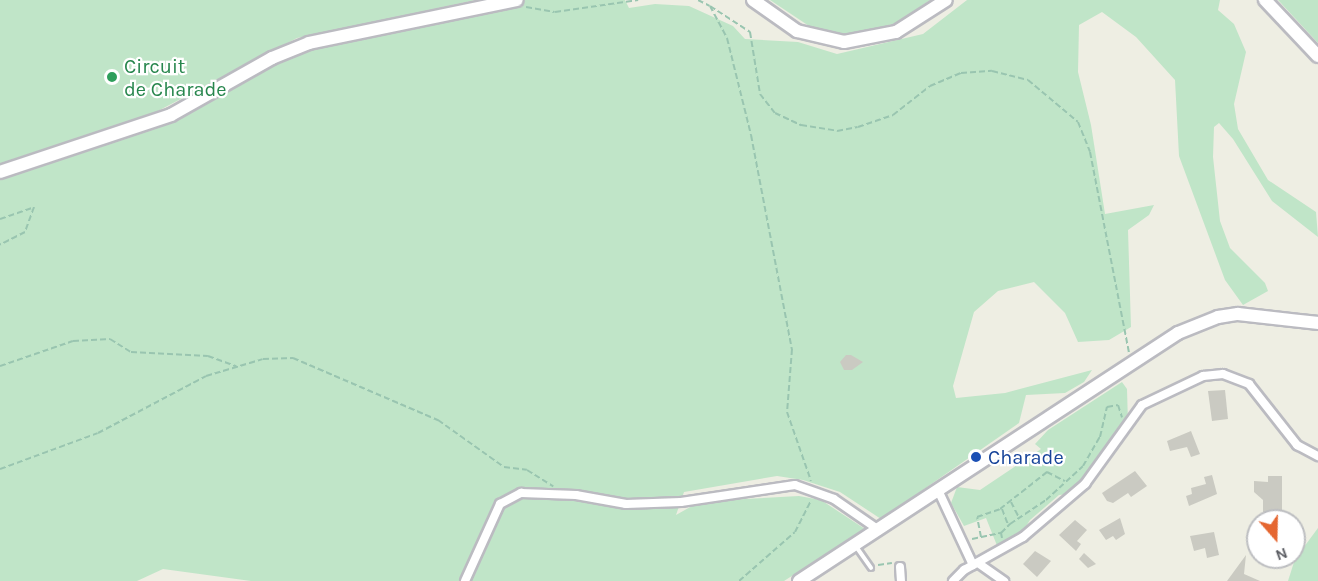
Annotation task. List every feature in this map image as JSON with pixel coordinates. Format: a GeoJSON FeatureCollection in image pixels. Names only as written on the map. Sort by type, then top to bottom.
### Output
{"type":"FeatureCollection","features":[{"type":"Feature","properties":{"kind":"street"},"geometry":{"type":"LineString","coordinates":[[0,172],[171,115],[272,58],[309,43],[515,0]]}},
{"type":"Feature","properties":{"kind":"street"},"geometry":{"type":"LineString","coordinates":[[753,0],[797,31],[844,42],[896,32],[946,0]]}},
{"type":"Feature","properties":{"kind":"street"},"geometry":{"type":"LineString","coordinates":[[1265,0],[1318,56]]}},
{"type":"Feature","properties":{"kind":"street"},"geometry":{"type":"LineString","coordinates":[[802,580],[1178,333],[1218,317],[1238,314],[1318,323]]}},
{"type":"Feature","properties":{"kind":"street"},"geometry":{"type":"LineString","coordinates":[[953,581],[976,564],[1005,550],[1085,484],[1127,430],[1142,405],[1160,394],[1203,376],[1223,374],[1249,384],[1297,446],[1318,456]]}},
{"type":"Feature","properties":{"kind":"street"},"geometry":{"type":"LineString","coordinates":[[465,581],[501,504],[521,493],[565,495],[626,504],[681,502],[795,485],[814,490],[879,530]]}},
{"type":"Feature","properties":{"kind":"street"},"geometry":{"type":"LineString","coordinates":[[938,490],[976,564],[1004,581]]}},
{"type":"Feature","properties":{"kind":"street"},"geometry":{"type":"LineString","coordinates":[[900,567],[901,581]]}},
{"type":"Feature","properties":{"kind":"lane"},"geometry":{"type":"LineString","coordinates":[[855,545],[871,568]]}},
{"type":"Feature","properties":{"kind":"path"},"geometry":{"type":"LineString","coordinates":[[515,0],[531,10],[555,12],[638,0]]}},
{"type":"Feature","properties":{"kind":"path"},"geometry":{"type":"LineString","coordinates":[[698,0],[750,32],[760,94],[775,113],[801,125],[837,131],[858,127],[893,115],[930,86],[951,78],[992,71],[1028,80],[1078,122],[1090,152],[1132,364]]}},
{"type":"Feature","properties":{"kind":"path"},"geometry":{"type":"LineString","coordinates":[[710,6],[728,38],[759,170],[792,349],[787,412],[814,490],[805,519],[795,532],[739,581]]}},
{"type":"Feature","properties":{"kind":"path"},"geometry":{"type":"LineString","coordinates":[[0,219],[34,207],[25,232],[0,245]]}},
{"type":"Feature","properties":{"kind":"path"},"geometry":{"type":"LineString","coordinates":[[0,366],[73,341],[110,339],[131,352],[208,356],[239,367]]}},
{"type":"Feature","properties":{"kind":"path"},"geometry":{"type":"LineString","coordinates":[[0,469],[98,433],[206,376],[263,359],[293,357],[332,371],[438,420],[462,433],[504,467],[527,470],[565,495]]}},
{"type":"Feature","properties":{"kind":"path"},"geometry":{"type":"LineString","coordinates":[[964,540],[1001,533],[1008,525],[1046,500],[1083,466],[1100,437],[1107,407],[1118,405],[1127,430]]}},
{"type":"Feature","properties":{"kind":"path"},"geometry":{"type":"LineString","coordinates":[[981,537],[977,517],[1001,508],[1047,471],[1065,481]]}},
{"type":"Feature","properties":{"kind":"path"},"geometry":{"type":"LineString","coordinates":[[1010,501],[1019,518]]}},
{"type":"Feature","properties":{"kind":"path"},"geometry":{"type":"LineString","coordinates":[[1001,508],[1008,525]]}},
{"type":"Feature","properties":{"kind":"path"},"geometry":{"type":"LineString","coordinates":[[1001,533],[1005,550]]}},
{"type":"Feature","properties":{"kind":"path"},"geometry":{"type":"LineString","coordinates":[[871,568],[884,561],[900,567]]}},
{"type":"Feature","properties":{"kind":"green space","name":"Circuit de Charade"},"geometry":{"type":"Polygon","coordinates":[[[0,0],[476,0],[297,38],[154,113],[0,164],[0,0]]]}},
{"type":"Feature","properties":{"kind":"green space"},"geometry":{"type":"Polygon","coordinates":[[[517,0],[625,0],[629,8],[655,4],[689,6],[733,26],[745,39],[798,42],[837,54],[923,34],[967,0],[1220,0],[1218,10],[1234,24],[1246,52],[1234,104],[1238,129],[1268,180],[1316,212],[1318,237],[1272,201],[1233,139],[1219,123],[1214,127],[1213,157],[1220,221],[1230,248],[1265,283],[1268,291],[1243,305],[1225,280],[1179,156],[1175,80],[1136,37],[1102,12],[1079,25],[1078,72],[1091,125],[1105,214],[1154,205],[1149,215],[1128,230],[1131,327],[1109,340],[1078,342],[1065,313],[1034,282],[998,291],[974,312],[953,386],[956,398],[1005,393],[1092,370],[1084,382],[1065,393],[1026,395],[1019,423],[881,519],[840,492],[803,480],[777,476],[684,492],[676,515],[692,506],[726,500],[799,496],[821,500],[865,529],[784,581],[251,581],[163,569],[137,581],[0,581],[0,175],[155,121],[283,53],[517,0]]]}},
{"type":"Feature","properties":{"kind":"green space"},"geometry":{"type":"Polygon","coordinates":[[[770,0],[930,0],[899,22],[866,32],[840,34],[809,26],[770,0]]]}},
{"type":"Feature","properties":{"kind":"green space"},"geometry":{"type":"Polygon","coordinates":[[[1278,0],[1318,0],[1318,43],[1278,0]]]}},
{"type":"Feature","properties":{"kind":"green space"},"geometry":{"type":"Polygon","coordinates":[[[1122,382],[1127,389],[1128,423],[1097,467],[1069,494],[1059,495],[1030,520],[1020,536],[998,548],[986,518],[964,526],[951,503],[957,487],[980,490],[1041,449],[1035,444],[1048,430],[1122,382]]]}},
{"type":"Feature","properties":{"kind":"green space"},"geometry":{"type":"Polygon","coordinates":[[[1318,528],[1318,581],[1288,581],[1292,569],[1306,569],[1306,544],[1318,528]]]}},
{"type":"Feature","properties":{"kind":"building"},"geometry":{"type":"Polygon","coordinates":[[[846,355],[851,355],[863,362],[852,370],[844,370],[840,362],[846,355]]]}},
{"type":"Feature","properties":{"kind":"building"},"geometry":{"type":"Polygon","coordinates":[[[1225,390],[1228,419],[1212,421],[1208,391],[1225,390]]]}},
{"type":"Feature","properties":{"kind":"building"},"geometry":{"type":"Polygon","coordinates":[[[1191,431],[1200,454],[1191,457],[1187,447],[1170,451],[1167,441],[1191,431]]]}},
{"type":"Feature","properties":{"kind":"building"},"geometry":{"type":"Polygon","coordinates":[[[1135,471],[1147,486],[1131,497],[1128,493],[1113,503],[1107,501],[1102,493],[1135,471]]]}},
{"type":"Feature","properties":{"kind":"building"},"geometry":{"type":"Polygon","coordinates":[[[1212,475],[1217,494],[1189,506],[1186,496],[1192,494],[1191,488],[1206,484],[1204,477],[1212,475]]]}},
{"type":"Feature","properties":{"kind":"building"},"geometry":{"type":"Polygon","coordinates":[[[1268,476],[1282,476],[1282,509],[1263,509],[1263,500],[1254,492],[1254,481],[1268,482],[1268,476]]]}},
{"type":"Feature","properties":{"kind":"building"},"geometry":{"type":"Polygon","coordinates":[[[1120,518],[1125,534],[1116,540],[1113,536],[1106,540],[1099,530],[1120,518]]]}},
{"type":"Feature","properties":{"kind":"building"},"geometry":{"type":"Polygon","coordinates":[[[1075,520],[1087,530],[1077,541],[1081,544],[1076,551],[1059,535],[1075,520]]]}},
{"type":"Feature","properties":{"kind":"building"},"geometry":{"type":"Polygon","coordinates":[[[1214,532],[1219,555],[1207,558],[1205,548],[1194,551],[1190,536],[1214,532]]]}},
{"type":"Feature","properties":{"kind":"building"},"geometry":{"type":"Polygon","coordinates":[[[1035,551],[1051,561],[1037,577],[1023,564],[1035,551]]]}},
{"type":"Feature","properties":{"kind":"building"},"geometry":{"type":"Polygon","coordinates":[[[1084,553],[1096,564],[1088,568],[1079,559],[1084,553]]]}},
{"type":"Feature","properties":{"kind":"building"},"geometry":{"type":"Polygon","coordinates":[[[1246,555],[1244,574],[1260,581],[1227,581],[1246,555]]]}},
{"type":"Feature","properties":{"kind":"place","name":"Circuit de Charade"},"geometry":{"type":"Point","coordinates":[112,77]}},
{"type":"Feature","properties":{"kind":"place","name":"Charade"},"geometry":{"type":"Point","coordinates":[976,457]}}]}
